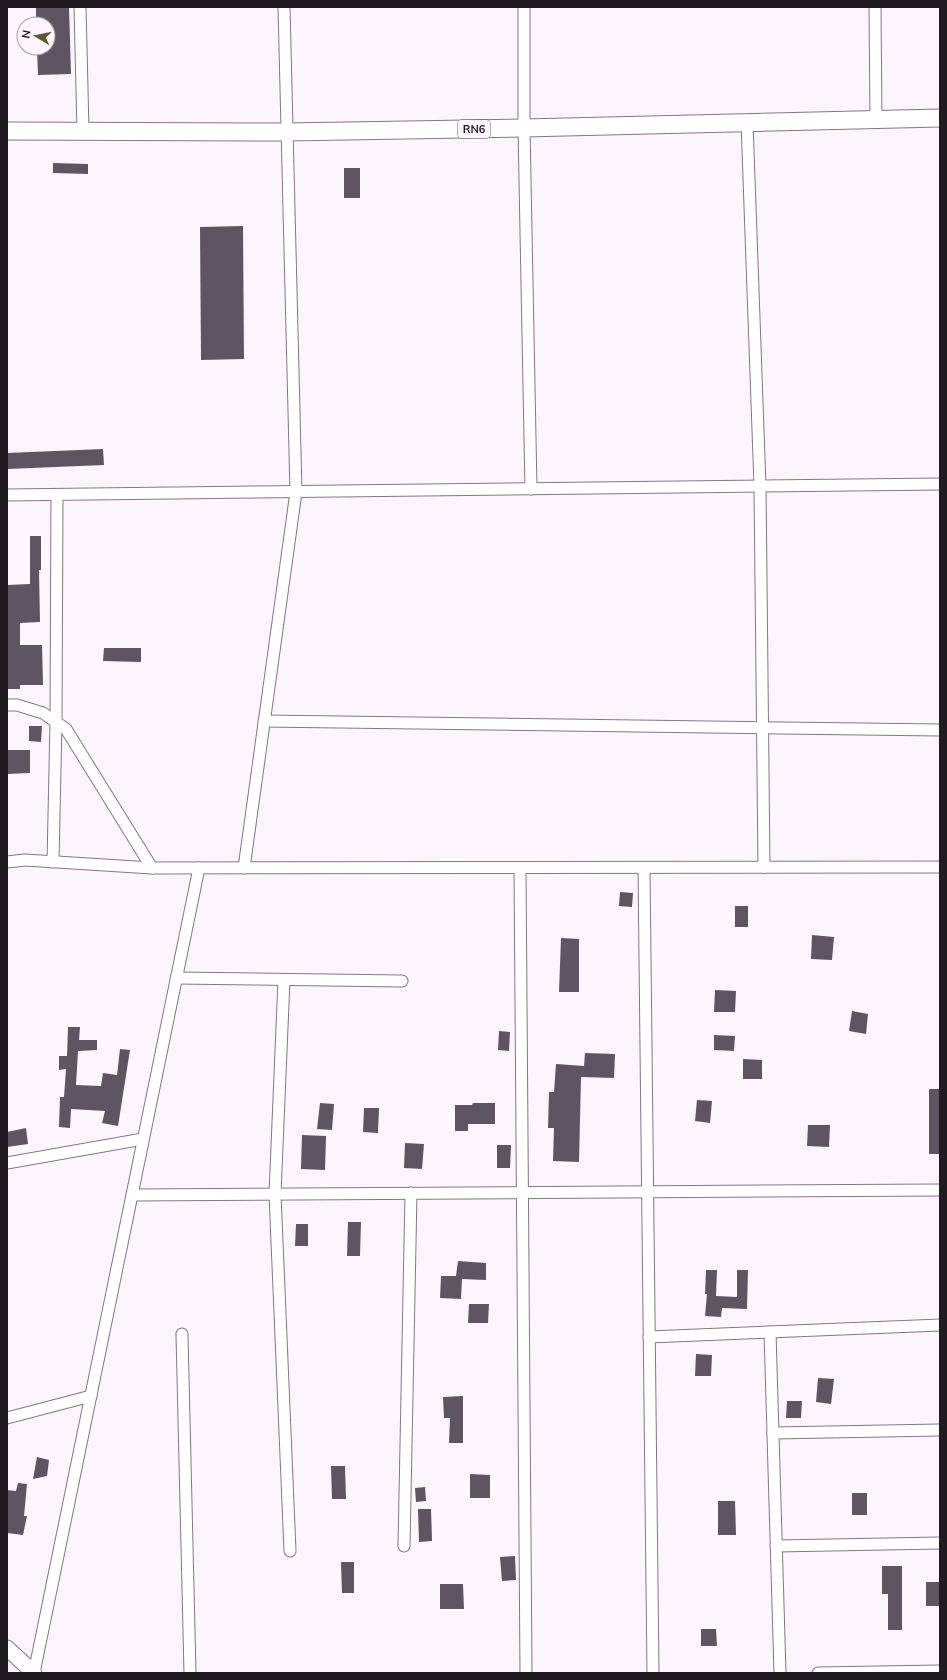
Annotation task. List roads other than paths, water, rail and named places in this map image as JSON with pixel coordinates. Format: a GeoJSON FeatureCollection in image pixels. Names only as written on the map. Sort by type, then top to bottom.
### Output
{"type":"FeatureCollection","features":[{"type":"Feature","properties":{"kind":"main road","name":"RN6"},"geometry":{"type":"LineString","coordinates":[[7,131],[287,132],[940,118]]}},
{"type":"Feature","properties":{"kind":"street"},"geometry":{"type":"LineString","coordinates":[[80,7],[83,131]]}},
{"type":"Feature","properties":{"kind":"street"},"geometry":{"type":"LineString","coordinates":[[244,868],[296,492],[284,7]]}},
{"type":"Feature","properties":{"kind":"street"},"geometry":{"type":"LineString","coordinates":[[524,7],[524,128],[530,489]]}},
{"type":"Feature","properties":{"kind":"street"},"geometry":{"type":"LineString","coordinates":[[875,7],[876,119]]}},
{"type":"Feature","properties":{"kind":"street"},"geometry":{"type":"LineString","coordinates":[[747,122],[760,486],[764,867]]}},
{"type":"Feature","properties":{"kind":"street"},"geometry":{"type":"LineString","coordinates":[[7,495],[940,484]]}},
{"type":"Feature","properties":{"kind":"street"},"geometry":{"type":"LineString","coordinates":[[53,862],[56,722],[57,495]]}},
{"type":"Feature","properties":{"kind":"street"},"geometry":{"type":"LineString","coordinates":[[7,705],[17,705],[43,713],[66,729],[152,868]]}},
{"type":"Feature","properties":{"kind":"street"},"geometry":{"type":"LineString","coordinates":[[264,721],[940,730]]}},
{"type":"Feature","properties":{"kind":"street"},"geometry":{"type":"LineString","coordinates":[[7,862],[25,860],[152,868],[940,867]]}},
{"type":"Feature","properties":{"kind":"street"},"geometry":{"type":"LineString","coordinates":[[34,1673],[199,868]]}},
{"type":"Feature","properties":{"kind":"street"},"geometry":{"type":"LineString","coordinates":[[520,868],[526,1673]]}},
{"type":"Feature","properties":{"kind":"street"},"geometry":{"type":"LineString","coordinates":[[644,868],[653,1673]]}},
{"type":"Feature","properties":{"kind":"street"},"geometry":{"type":"LineString","coordinates":[[176,978],[402,981]]}},
{"type":"Feature","properties":{"kind":"street"},"geometry":{"type":"LineString","coordinates":[[284,980],[275,1194],[290,1551]]}},
{"type":"Feature","properties":{"kind":"street"},"geometry":{"type":"LineString","coordinates":[[7,1163],[143,1139]]}},
{"type":"Feature","properties":{"kind":"street"},"geometry":{"type":"LineString","coordinates":[[132,1195],[940,1190]]}},
{"type":"Feature","properties":{"kind":"street"},"geometry":{"type":"LineString","coordinates":[[404,1546],[411,1194]]}},
{"type":"Feature","properties":{"kind":"street"},"geometry":{"type":"LineString","coordinates":[[649,1336],[940,1325]]}},
{"type":"Feature","properties":{"kind":"street"},"geometry":{"type":"LineString","coordinates":[[770,1332],[780,1673]]}},
{"type":"Feature","properties":{"kind":"street"},"geometry":{"type":"LineString","coordinates":[[182,1334],[190,1673]]}},
{"type":"Feature","properties":{"kind":"street"},"geometry":{"type":"LineString","coordinates":[[7,1418],[91,1396]]}},
{"type":"Feature","properties":{"kind":"street"},"geometry":{"type":"LineString","coordinates":[[773,1433],[940,1430]]}},
{"type":"Feature","properties":{"kind":"street"},"geometry":{"type":"LineString","coordinates":[[776,1546],[940,1543]]}},
{"type":"Feature","properties":{"kind":"street"},"geometry":{"type":"LineString","coordinates":[[7,1648],[34,1673]]}},
{"type":"Feature","properties":{"kind":"street"},"geometry":{"type":"LineString","coordinates":[[818,1673],[940,1671]]}}]}
